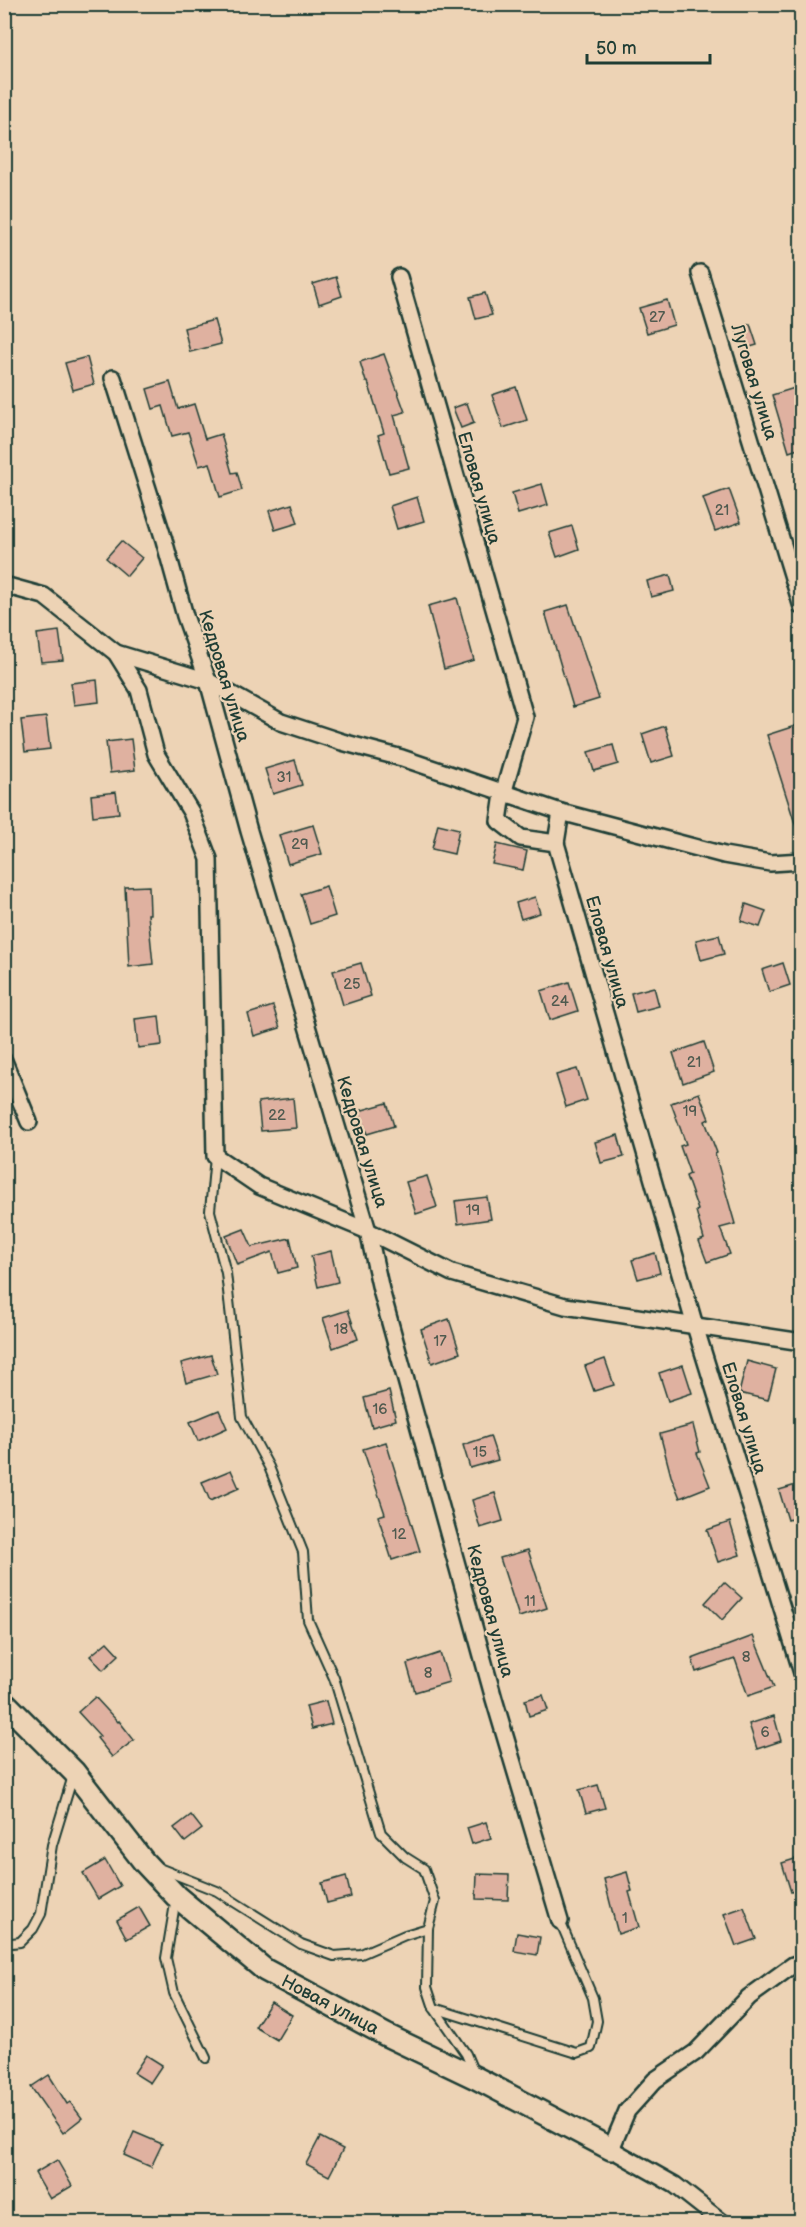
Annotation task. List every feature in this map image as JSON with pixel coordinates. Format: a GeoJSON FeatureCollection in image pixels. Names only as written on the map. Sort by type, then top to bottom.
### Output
{"type":"FeatureCollection","features":[{"type":"Feature","properties":{"kind":"street","name":"Луговая улица"},"geometry":{"type":"LineString","coordinates":[[700,273],[801,607]]}},
{"type":"Feature","properties":{"kind":"street","name":"Еловая улица"},"geometry":{"type":"LineString","coordinates":[[399,278],[525,717],[503,794],[499,821],[521,838],[556,843],[695,1326],[801,1673]]}},
{"type":"Feature","properties":{"kind":"street","name":"Кедровая улица"},"geometry":{"type":"LineString","coordinates":[[113,378],[164,540],[185,616],[208,681],[252,843],[368,1231],[381,1290],[494,1699],[560,1921]]}},
{"type":"Feature","properties":{"kind":"street"},"geometry":{"type":"LineString","coordinates":[[4,585],[44,596],[116,653],[140,690],[156,754],[191,812],[209,859],[215,1156],[260,1186],[368,1231],[452,1273],[565,1306],[801,1342]]}},
{"type":"Feature","properties":{"kind":"street"},"geometry":{"type":"LineString","coordinates":[[116,653],[208,681],[281,722],[402,758],[561,812],[724,855],[770,863],[801,861]]}},
{"type":"Feature","properties":{"kind":"street"},"geometry":{"type":"LineString","coordinates":[[556,843],[561,812]]}},
{"type":"Feature","properties":{"kind":"street"},"geometry":{"type":"LineString","coordinates":[[4,1060],[29,1122]]}},
{"type":"Feature","properties":{"kind":"street","name":"Новая улица"},"geometry":{"type":"LineString","coordinates":[[4,1702],[74,1772],[144,1862],[176,1896],[265,1970],[386,2035],[476,2078],[612,2149],[675,2185],[722,2223]]}},
{"type":"Feature","properties":{"kind":"street"},"geometry":{"type":"LineString","coordinates":[[612,2149],[627,2111],[655,2080],[696,2052],[749,1997],[793,1965],[801,1962]]}},
{"type":"Feature","properties":{"kind":"lane"},"geometry":{"type":"LineString","coordinates":[[215,1156],[210,1211],[226,1273],[242,1417],[269,1467],[303,1552],[308,1620],[334,1678],[381,1833],[405,1857],[424,1869],[428,1880],[435,1901],[429,1928],[427,1987],[434,2008],[466,2054],[476,2078]]}},
{"type":"Feature","properties":{"kind":"lane"},"geometry":{"type":"LineString","coordinates":[[4,1944],[20,1942],[33,1929],[41,1914],[52,1845],[74,1772]]}},
{"type":"Feature","properties":{"kind":"lane"},"geometry":{"type":"LineString","coordinates":[[144,1862],[217,1891],[301,1944],[334,1956],[361,1954],[405,1935],[429,1928]]}},
{"type":"Feature","properties":{"kind":"lane"},"geometry":{"type":"LineString","coordinates":[[176,1896],[166,1958],[174,1993],[206,2058]]}},
{"type":"Feature","properties":{"kind":"lane"},"geometry":{"type":"LineString","coordinates":[[434,2008],[577,2053],[591,2048],[597,2021],[593,1998],[560,1921]]}},
{"type":"Feature","properties":{"kind":"building"},"geometry":{"type":"Polygon","coordinates":[[[336,277],[342,296],[319,304],[313,284],[336,277]]]}},
{"type":"Feature","properties":{"kind":"building"},"geometry":{"type":"Polygon","coordinates":[[[485,293],[492,315],[476,319],[470,297],[485,293]]]}},
{"type":"Feature","properties":{"kind":"building"},"geometry":{"type":"Polygon","coordinates":[[[667,300],[674,325],[647,333],[639,308],[667,300]]]}},
{"type":"Feature","properties":{"kind":"building"},"geometry":{"type":"Polygon","coordinates":[[[214,320],[221,344],[190,352],[184,328],[214,320]]]}},
{"type":"Feature","properties":{"kind":"building"},"geometry":{"type":"Polygon","coordinates":[[[750,324],[757,345],[743,349],[736,329],[750,324]]]}},
{"type":"Feature","properties":{"kind":"building"},"geometry":{"type":"Polygon","coordinates":[[[384,354],[405,412],[394,415],[409,468],[389,473],[378,435],[384,433],[360,362],[384,354]]]}},
{"type":"Feature","properties":{"kind":"building"},"geometry":{"type":"Polygon","coordinates":[[[87,357],[94,384],[73,390],[65,363],[87,357]]]}},
{"type":"Feature","properties":{"kind":"building"},"geometry":{"type":"Polygon","coordinates":[[[170,382],[178,409],[194,404],[205,439],[221,434],[232,473],[237,472],[242,490],[220,497],[210,463],[199,466],[188,432],[172,436],[163,406],[153,409],[147,389],[170,382]]]}},
{"type":"Feature","properties":{"kind":"building"},"geometry":{"type":"Polygon","coordinates":[[[801,386],[801,448],[789,452],[772,395],[801,386]]]}},
{"type":"Feature","properties":{"kind":"building"},"geometry":{"type":"Polygon","coordinates":[[[516,387],[527,420],[503,428],[492,395],[516,387]]]}},
{"type":"Feature","properties":{"kind":"building"},"geometry":{"type":"Polygon","coordinates":[[[467,403],[474,423],[461,428],[453,408],[467,403]]]}},
{"type":"Feature","properties":{"kind":"building"},"geometry":{"type":"Polygon","coordinates":[[[542,484],[548,505],[518,514],[512,493],[542,484]]]}},
{"type":"Feature","properties":{"kind":"building"},"geometry":{"type":"Polygon","coordinates":[[[729,489],[741,522],[715,531],[703,498],[729,489]]]}},
{"type":"Feature","properties":{"kind":"building"},"geometry":{"type":"Polygon","coordinates":[[[417,497],[424,521],[397,529],[390,506],[417,497]]]}},
{"type":"Feature","properties":{"kind":"building"},"geometry":{"type":"Polygon","coordinates":[[[292,504],[298,523],[275,530],[269,511],[292,504]]]}},
{"type":"Feature","properties":{"kind":"building"},"geometry":{"type":"Polygon","coordinates":[[[572,526],[579,549],[557,557],[549,533],[572,526]]]}},
{"type":"Feature","properties":{"kind":"building"},"geometry":{"type":"Polygon","coordinates":[[[121,541],[142,558],[127,576],[106,558],[121,541]]]}},
{"type":"Feature","properties":{"kind":"building"},"geometry":{"type":"Polygon","coordinates":[[[670,575],[674,591],[651,597],[647,581],[670,575]]]}},
{"type":"Feature","properties":{"kind":"building"},"geometry":{"type":"Polygon","coordinates":[[[457,598],[474,660],[444,669],[428,606],[457,598]]]}},
{"type":"Feature","properties":{"kind":"building"},"geometry":{"type":"Polygon","coordinates":[[[568,605],[599,699],[573,707],[545,612],[568,605]]]}},
{"type":"Feature","properties":{"kind":"building"},"geometry":{"type":"Polygon","coordinates":[[[59,631],[63,660],[41,662],[37,634],[59,631]]]}},
{"type":"Feature","properties":{"kind":"building"},"geometry":{"type":"Polygon","coordinates":[[[97,680],[99,702],[74,705],[71,683],[97,680]]]}},
{"type":"Feature","properties":{"kind":"building"},"geometry":{"type":"Polygon","coordinates":[[[46,717],[50,749],[25,752],[21,720],[46,717]]]}},
{"type":"Feature","properties":{"kind":"building"},"geometry":{"type":"Polygon","coordinates":[[[798,725],[801,736],[801,832],[798,833],[767,735],[798,725]]]}},
{"type":"Feature","properties":{"kind":"building"},"geometry":{"type":"Polygon","coordinates":[[[665,726],[674,756],[651,763],[642,734],[665,726]]]}},
{"type":"Feature","properties":{"kind":"building"},"geometry":{"type":"Polygon","coordinates":[[[131,739],[135,770],[110,773],[106,742],[131,739]]]}},
{"type":"Feature","properties":{"kind":"building"},"geometry":{"type":"Polygon","coordinates":[[[613,745],[618,764],[594,771],[588,752],[613,745]]]}},
{"type":"Feature","properties":{"kind":"building"},"geometry":{"type":"Polygon","coordinates":[[[295,760],[302,785],[273,794],[265,769],[295,760]]]}},
{"type":"Feature","properties":{"kind":"building"},"geometry":{"type":"Polygon","coordinates":[[[116,792],[119,813],[93,816],[91,795],[116,792]]]}},
{"type":"Feature","properties":{"kind":"building"},"geometry":{"type":"Polygon","coordinates":[[[438,824],[459,829],[454,854],[432,849],[438,824]]]}},
{"type":"Feature","properties":{"kind":"building"},"geometry":{"type":"Polygon","coordinates":[[[313,825],[322,854],[288,864],[279,835],[313,825]]]}},
{"type":"Feature","properties":{"kind":"building"},"geometry":{"type":"Polygon","coordinates":[[[497,844],[527,851],[523,870],[492,864],[497,844]]]}},
{"type":"Feature","properties":{"kind":"building"},"geometry":{"type":"Polygon","coordinates":[[[149,886],[150,914],[148,914],[153,964],[129,967],[125,887],[149,886]]]}},
{"type":"Feature","properties":{"kind":"building"},"geometry":{"type":"Polygon","coordinates":[[[326,886],[335,916],[310,924],[301,894],[326,886]]]}},
{"type":"Feature","properties":{"kind":"building"},"geometry":{"type":"Polygon","coordinates":[[[535,897],[540,913],[521,919],[516,903],[535,897]]]}},
{"type":"Feature","properties":{"kind":"building"},"geometry":{"type":"Polygon","coordinates":[[[746,904],[766,911],[760,927],[741,921],[746,904]]]}},
{"type":"Feature","properties":{"kind":"building"},"geometry":{"type":"Polygon","coordinates":[[[719,935],[724,954],[701,960],[696,940],[719,935]]]}},
{"type":"Feature","properties":{"kind":"building"},"geometry":{"type":"Polygon","coordinates":[[[361,963],[371,996],[343,1005],[333,971],[361,963]]]}},
{"type":"Feature","properties":{"kind":"building"},"geometry":{"type":"Polygon","coordinates":[[[783,963],[790,985],[769,992],[762,970],[783,963]]]}},
{"type":"Feature","properties":{"kind":"building"},"geometry":{"type":"Polygon","coordinates":[[[569,982],[578,1011],[550,1020],[541,991],[569,982]]]}},
{"type":"Feature","properties":{"kind":"building"},"geometry":{"type":"Polygon","coordinates":[[[654,987],[659,1006],[636,1012],[631,993],[654,987]]]}},
{"type":"Feature","properties":{"kind":"building"},"geometry":{"type":"Polygon","coordinates":[[[273,1006],[280,1028],[254,1036],[248,1014],[273,1006]]]}},
{"type":"Feature","properties":{"kind":"building"},"geometry":{"type":"Polygon","coordinates":[[[159,1016],[162,1045],[138,1048],[135,1019],[159,1016]]]}},
{"type":"Feature","properties":{"kind":"building"},"geometry":{"type":"Polygon","coordinates":[[[704,1042],[714,1072],[683,1083],[673,1053],[704,1042]]]}},
{"type":"Feature","properties":{"kind":"building"},"geometry":{"type":"Polygon","coordinates":[[[577,1069],[587,1100],[566,1107],[556,1075],[577,1069]]]}},
{"type":"Feature","properties":{"kind":"building"},"geometry":{"type":"Polygon","coordinates":[[[699,1093],[709,1119],[705,1121],[717,1153],[715,1154],[735,1224],[720,1228],[730,1254],[707,1262],[699,1241],[704,1239],[696,1211],[698,1210],[686,1176],[690,1174],[680,1146],[686,1144],[671,1103],[699,1093]]]}},
{"type":"Feature","properties":{"kind":"building"},"geometry":{"type":"Polygon","coordinates":[[[293,1098],[296,1128],[261,1131],[258,1102],[293,1098]]]}},
{"type":"Feature","properties":{"kind":"building"},"geometry":{"type":"Polygon","coordinates":[[[387,1103],[394,1126],[367,1134],[359,1111],[387,1103]]]}},
{"type":"Feature","properties":{"kind":"building"},"geometry":{"type":"Polygon","coordinates":[[[618,1135],[624,1157],[601,1163],[595,1142],[618,1135]]]}},
{"type":"Feature","properties":{"kind":"building"},"geometry":{"type":"Polygon","coordinates":[[[427,1176],[437,1207],[416,1214],[406,1182],[427,1176]]]}},
{"type":"Feature","properties":{"kind":"building"},"geometry":{"type":"Polygon","coordinates":[[[487,1197],[491,1219],[458,1224],[455,1201],[487,1197]]]}},
{"type":"Feature","properties":{"kind":"building"},"geometry":{"type":"Polygon","coordinates":[[[244,1229],[252,1247],[290,1238],[297,1268],[278,1273],[272,1252],[237,1265],[226,1236],[244,1229]]]}},
{"type":"Feature","properties":{"kind":"building"},"geometry":{"type":"Polygon","coordinates":[[[331,1251],[338,1282],[318,1287],[311,1256],[331,1251]]]}},
{"type":"Feature","properties":{"kind":"building"},"geometry":{"type":"Polygon","coordinates":[[[655,1253],[660,1273],[638,1279],[632,1260],[655,1253]]]}},
{"type":"Feature","properties":{"kind":"building"},"geometry":{"type":"Polygon","coordinates":[[[348,1310],[358,1339],[333,1348],[323,1318],[348,1310]]]}},
{"type":"Feature","properties":{"kind":"building"},"geometry":{"type":"Polygon","coordinates":[[[449,1319],[460,1353],[432,1363],[421,1329],[449,1319]]]}},
{"type":"Feature","properties":{"kind":"building"},"geometry":{"type":"Polygon","coordinates":[[[211,1355],[217,1374],[186,1383],[181,1363],[211,1355]]]}},
{"type":"Feature","properties":{"kind":"building"},"geometry":{"type":"Polygon","coordinates":[[[605,1359],[614,1385],[594,1391],[585,1366],[605,1359]]]}},
{"type":"Feature","properties":{"kind":"building"},"geometry":{"type":"Polygon","coordinates":[[[747,1361],[776,1369],[768,1400],[739,1393],[747,1361]]]}},
{"type":"Feature","properties":{"kind":"building"},"geometry":{"type":"Polygon","coordinates":[[[683,1365],[692,1393],[668,1401],[659,1373],[683,1365]]]}},
{"type":"Feature","properties":{"kind":"building"},"geometry":{"type":"Polygon","coordinates":[[[389,1391],[396,1420],[372,1427],[364,1398],[389,1391]]]}},
{"type":"Feature","properties":{"kind":"building"},"geometry":{"type":"Polygon","coordinates":[[[219,1410],[227,1428],[198,1441],[190,1422],[219,1410]]]}},
{"type":"Feature","properties":{"kind":"building"},"geometry":{"type":"Polygon","coordinates":[[[693,1425],[700,1452],[697,1453],[710,1486],[680,1498],[671,1476],[660,1434],[693,1425]]]}},
{"type":"Feature","properties":{"kind":"building"},"geometry":{"type":"Polygon","coordinates":[[[490,1436],[498,1460],[470,1468],[463,1445],[490,1436]]]}},
{"type":"Feature","properties":{"kind":"building"},"geometry":{"type":"Polygon","coordinates":[[[386,1442],[420,1551],[392,1560],[378,1516],[385,1514],[363,1449],[386,1442]]]}},
{"type":"Feature","properties":{"kind":"building"},"geometry":{"type":"Polygon","coordinates":[[[231,1470],[239,1488],[210,1501],[202,1482],[231,1470]]]}},
{"type":"Feature","properties":{"kind":"building"},"geometry":{"type":"Polygon","coordinates":[[[796,1485],[801,1503],[801,1516],[788,1520],[779,1490],[796,1485]]]}},
{"type":"Feature","properties":{"kind":"building"},"geometry":{"type":"Polygon","coordinates":[[[495,1493],[503,1521],[480,1528],[472,1500],[495,1493]]]}},
{"type":"Feature","properties":{"kind":"building"},"geometry":{"type":"Polygon","coordinates":[[[730,1522],[740,1555],[718,1562],[707,1530],[730,1522]]]}},
{"type":"Feature","properties":{"kind":"building"},"geometry":{"type":"Polygon","coordinates":[[[528,1550],[547,1608],[519,1617],[500,1558],[528,1550]]]}},
{"type":"Feature","properties":{"kind":"building"},"geometry":{"type":"Polygon","coordinates":[[[724,1582],[742,1598],[722,1620],[705,1603],[724,1582]]]}},
{"type":"Feature","properties":{"kind":"building"},"geometry":{"type":"Polygon","coordinates":[[[753,1636],[774,1687],[748,1696],[735,1659],[696,1672],[692,1659],[753,1636]]]}},
{"type":"Feature","properties":{"kind":"building"},"geometry":{"type":"Polygon","coordinates":[[[107,1642],[119,1655],[103,1670],[90,1656],[107,1642]]]}},
{"type":"Feature","properties":{"kind":"building"},"geometry":{"type":"Polygon","coordinates":[[[440,1653],[449,1682],[415,1692],[407,1664],[440,1653]]]}},
{"type":"Feature","properties":{"kind":"building"},"geometry":{"type":"Polygon","coordinates":[[[543,1695],[548,1710],[529,1716],[525,1700],[543,1695]]]}},
{"type":"Feature","properties":{"kind":"building"},"geometry":{"type":"Polygon","coordinates":[[[95,1697],[134,1740],[112,1757],[97,1738],[100,1736],[78,1712],[95,1697]]]}},
{"type":"Feature","properties":{"kind":"building"},"geometry":{"type":"Polygon","coordinates":[[[326,1701],[332,1724],[312,1729],[306,1706],[326,1701]]]}},
{"type":"Feature","properties":{"kind":"building"},"geometry":{"type":"Polygon","coordinates":[[[774,1716],[781,1741],[757,1749],[749,1724],[774,1716]]]}},
{"type":"Feature","properties":{"kind":"building"},"geometry":{"type":"Polygon","coordinates":[[[598,1785],[605,1808],[586,1813],[579,1790],[598,1785]]]}},
{"type":"Feature","properties":{"kind":"building"},"geometry":{"type":"Polygon","coordinates":[[[191,1815],[202,1829],[185,1842],[174,1828],[191,1815]]]}},
{"type":"Feature","properties":{"kind":"building"},"geometry":{"type":"Polygon","coordinates":[[[486,1822],[491,1838],[472,1844],[467,1828],[486,1822]]]}},
{"type":"Feature","properties":{"kind":"building"},"geometry":{"type":"Polygon","coordinates":[[[801,1857],[801,1889],[791,1892],[782,1863],[801,1857]]]}},
{"type":"Feature","properties":{"kind":"building"},"geometry":{"type":"Polygon","coordinates":[[[105,1860],[120,1886],[98,1899],[83,1873],[105,1860]]]}},
{"type":"Feature","properties":{"kind":"building"},"geometry":{"type":"Polygon","coordinates":[[[627,1872],[632,1891],[629,1892],[639,1927],[618,1934],[604,1879],[627,1872]]]}},
{"type":"Feature","properties":{"kind":"building"},"geometry":{"type":"Polygon","coordinates":[[[477,1874],[509,1875],[508,1900],[476,1899],[477,1874]]]}},
{"type":"Feature","properties":{"kind":"building"},"geometry":{"type":"Polygon","coordinates":[[[346,1876],[351,1897],[327,1903],[322,1883],[346,1876]]]}},
{"type":"Feature","properties":{"kind":"building"},"geometry":{"type":"Polygon","coordinates":[[[139,1907],[150,1926],[127,1939],[117,1920],[139,1907]]]}},
{"type":"Feature","properties":{"kind":"building"},"geometry":{"type":"Polygon","coordinates":[[[744,1907],[756,1939],[736,1946],[724,1914],[744,1907]]]}},
{"type":"Feature","properties":{"kind":"building"},"geometry":{"type":"Polygon","coordinates":[[[517,1933],[540,1937],[537,1955],[514,1951],[517,1933]]]}},
{"type":"Feature","properties":{"kind":"building"},"geometry":{"type":"Polygon","coordinates":[[[271,2002],[292,2015],[277,2040],[255,2027],[271,2002]]]}},
{"type":"Feature","properties":{"kind":"building"},"geometry":{"type":"Polygon","coordinates":[[[146,2055],[162,2065],[150,2083],[134,2073],[146,2055]]]}},
{"type":"Feature","properties":{"kind":"building"},"geometry":{"type":"Polygon","coordinates":[[[49,2075],[67,2104],[70,2102],[82,2118],[63,2133],[31,2087],[49,2075]]]}},
{"type":"Feature","properties":{"kind":"building"},"geometry":{"type":"Polygon","coordinates":[[[134,2132],[162,2144],[151,2167],[124,2155],[134,2132]]]}},
{"type":"Feature","properties":{"kind":"building"},"geometry":{"type":"Polygon","coordinates":[[[320,2137],[343,2149],[329,2176],[306,2164],[320,2137]]]}},
{"type":"Feature","properties":{"kind":"building"},"geometry":{"type":"Polygon","coordinates":[[[57,2160],[72,2186],[50,2199],[35,2173],[57,2160]]]}}]}
